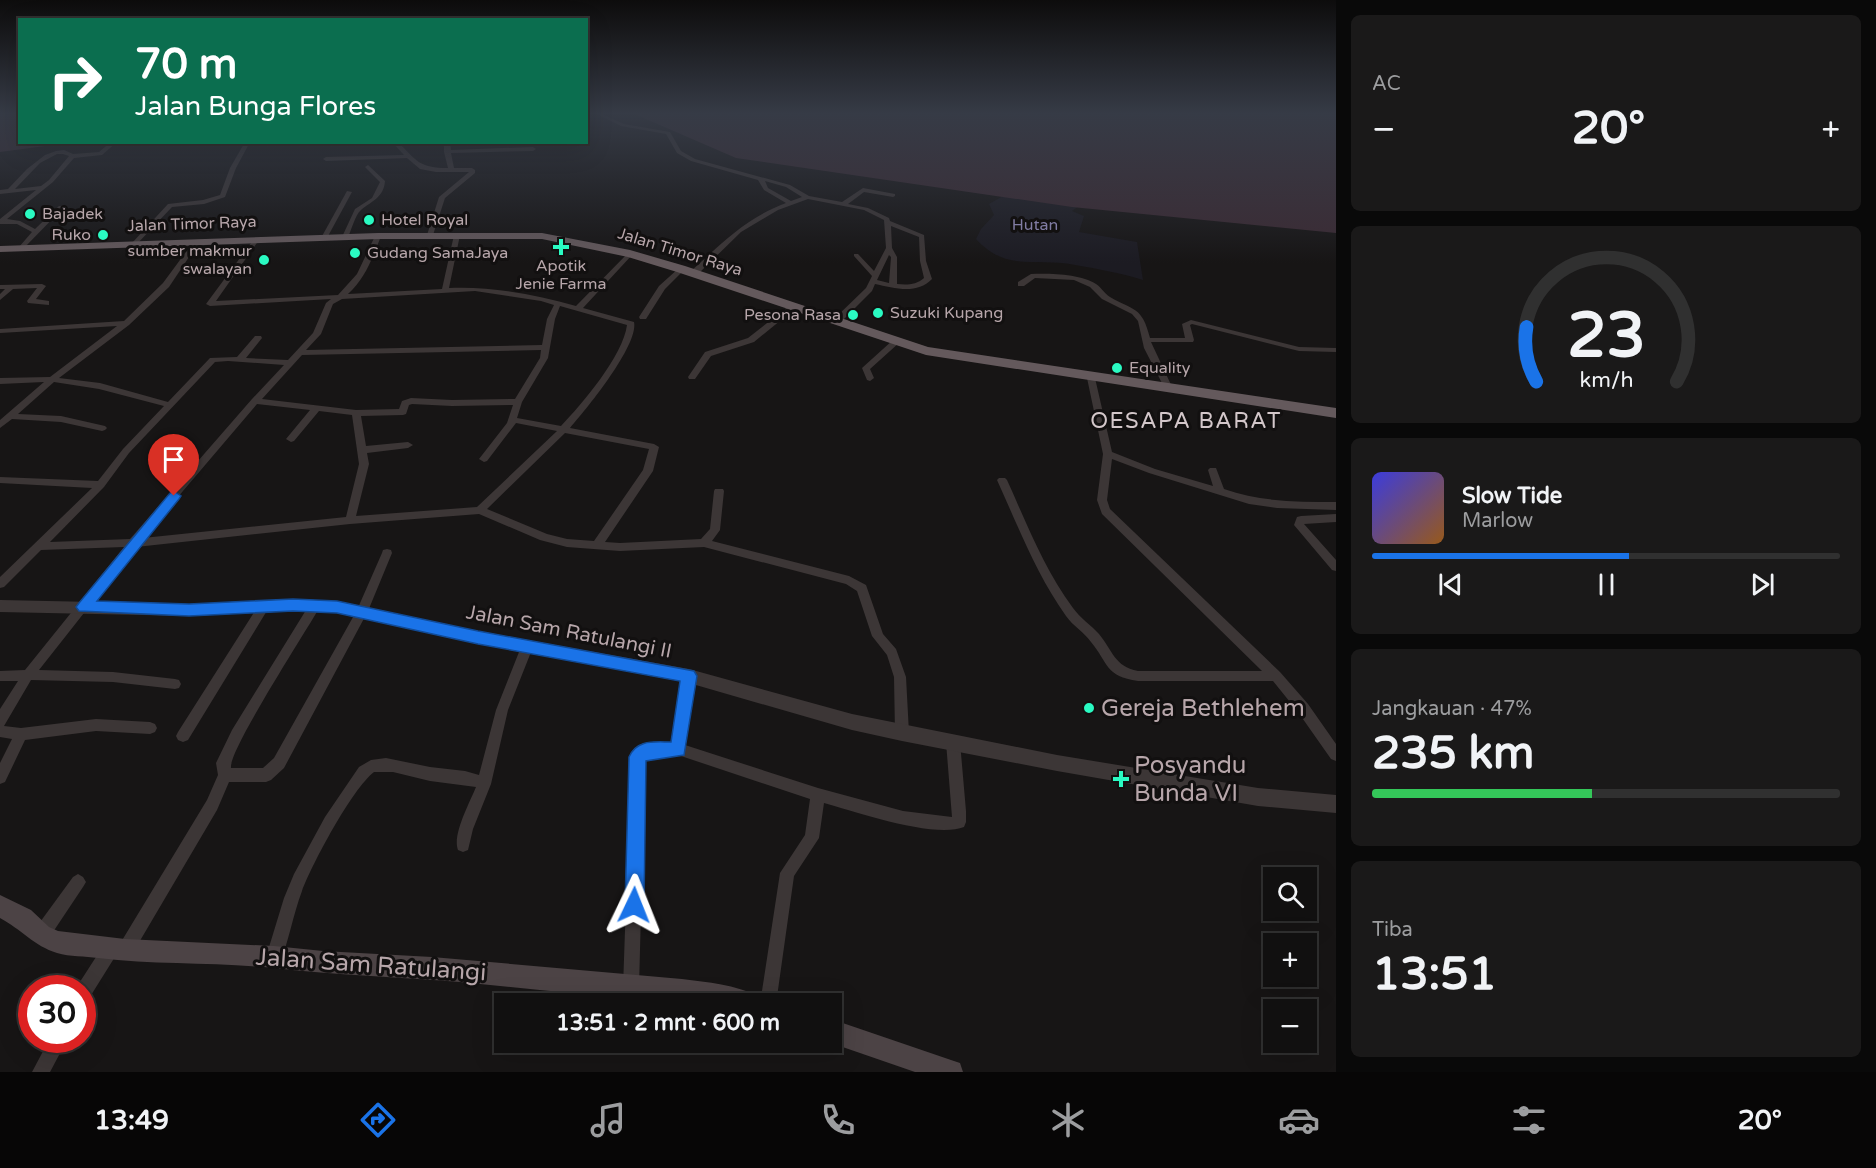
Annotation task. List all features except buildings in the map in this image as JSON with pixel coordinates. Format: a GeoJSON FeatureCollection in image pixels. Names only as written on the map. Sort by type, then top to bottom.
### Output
{"type":"FeatureCollection","features":[{"type":"Feature","properties":{"kind":"highway","name":"Jalan Timor Raya"},"geometry":{"type":"LineString","coordinates":[[0,249],[378,236],[542,236],[630,254],[694,273],[896,342],[960,358],[1336,412]]}},
{"type":"Feature","properties":{"kind":"main road","name":"Jalan Sam Ratulangi"},"geometry":{"type":"LineString","coordinates":[[0,906],[23,918],[40,935],[58,942],[118,950],[274,957],[297,961],[436,969],[631,988],[709,993]]}},
{"type":"Feature","properties":{"kind":"main road"},"geometry":{"type":"LineString","coordinates":[[842,1035],[940,1070]]}},
{"type":"Feature","properties":{"kind":"street"},"geometry":{"type":"LineString","coordinates":[[10,191],[37,163]]}},
{"type":"Feature","properties":{"kind":"street"},"geometry":{"type":"LineString","coordinates":[[0,221],[51,181],[66,163]]}},
{"type":"Feature","properties":{"kind":"street"},"geometry":{"type":"LineString","coordinates":[[134,244],[170,205],[204,202],[223,196],[236,163]]}},
{"type":"Feature","properties":{"kind":"street"},"geometry":{"type":"LineString","coordinates":[[417,163],[420,166],[473,171],[442,197],[430,235]]}},
{"type":"Feature","properties":{"kind":"street"},"geometry":{"type":"LineString","coordinates":[[449,163],[451,170]]}},
{"type":"Feature","properties":{"kind":"street"},"geometry":{"type":"LineString","coordinates":[[704,163],[788,186],[807,197],[845,203],[874,212],[888,223],[922,236],[923,261],[928,279],[919,286],[893,284],[874,279],[856,255]]}},
{"type":"Feature","properties":{"kind":"street"},"geometry":{"type":"LineString","coordinates":[[345,237],[357,210],[374,203],[382,186],[383,182],[378,174],[368,167]]}},
{"type":"Feature","properties":{"kind":"street"},"geometry":{"type":"LineString","coordinates":[[760,178],[766,189],[790,203]]}},
{"type":"Feature","properties":{"kind":"street"},"geometry":{"type":"LineString","coordinates":[[0,192],[40,188]]}},
{"type":"Feature","properties":{"kind":"street"},"geometry":{"type":"LineString","coordinates":[[845,203],[862,190],[893,195]]}},
{"type":"Feature","properties":{"kind":"street"},"geometry":{"type":"LineString","coordinates":[[324,238],[349,192]]}},
{"type":"Feature","properties":{"kind":"street"},"geometry":{"type":"LineString","coordinates":[[694,273],[739,231],[790,203],[807,197]]}},
{"type":"Feature","properties":{"kind":"street"},"geometry":{"type":"LineString","coordinates":[[21,248],[61,207]]}},
{"type":"Feature","properties":{"kind":"street"},"geometry":{"type":"LineString","coordinates":[[0,221],[18,222],[36,232]]}},
{"type":"Feature","properties":{"kind":"street"},"geometry":{"type":"LineString","coordinates":[[836,322],[865,296],[874,279],[888,248],[888,223]]}},
{"type":"Feature","properties":{"kind":"street"},"geometry":{"type":"LineString","coordinates":[[445,290],[457,235]]}},
{"type":"Feature","properties":{"kind":"street"},"geometry":{"type":"LineString","coordinates":[[0,721],[28,675],[134,543],[255,401],[322,327],[330,303],[344,297],[358,279],[378,236]]}},
{"type":"Feature","properties":{"kind":"street"},"geometry":{"type":"LineString","coordinates":[[256,240],[210,304],[445,290],[489,290],[558,303],[577,310],[629,322],[631,329],[601,385],[564,429],[480,510]]}},
{"type":"Feature","properties":{"kind":"street"},"geometry":{"type":"LineString","coordinates":[[0,425],[52,379],[126,323],[166,285],[196,242]]}},
{"type":"Feature","properties":{"kind":"street"},"geometry":{"type":"LineString","coordinates":[[888,248],[894,257],[893,284]]}},
{"type":"Feature","properties":{"kind":"street"},"geometry":{"type":"LineString","coordinates":[[577,310],[630,254]]}},
{"type":"Feature","properties":{"kind":"street"},"geometry":{"type":"LineString","coordinates":[[643,316],[662,288],[681,269]]}},
{"type":"Feature","properties":{"kind":"street"},"geometry":{"type":"LineString","coordinates":[[1021,284],[1037,276],[1071,277],[1091,283],[1105,297],[1137,315],[1142,321],[1146,340],[1169,389]]}},
{"type":"Feature","properties":{"kind":"street"},"geometry":{"type":"LineString","coordinates":[[0,297],[11,286]]}},
{"type":"Feature","properties":{"kind":"street"},"geometry":{"type":"LineString","coordinates":[[0,287],[42,286],[31,301],[46,303]]}},
{"type":"Feature","properties":{"kind":"street"},"geometry":{"type":"LineString","coordinates":[[484,459],[513,420],[518,402],[544,358],[551,319],[558,303]]}},
{"type":"Feature","properties":{"kind":"street"},"geometry":{"type":"LineString","coordinates":[[692,377],[708,354],[751,340],[794,308]]}},
{"type":"Feature","properties":{"kind":"street"},"geometry":{"type":"LineString","coordinates":[[1146,340],[1190,340],[1186,324],[1191,322],[1299,349],[1336,350]]}},
{"type":"Feature","properties":{"kind":"street"},"geometry":{"type":"LineString","coordinates":[[0,331],[126,323]]}},
{"type":"Feature","properties":{"kind":"street"},"geometry":{"type":"LineString","coordinates":[[240,359],[258,338]]}},
{"type":"Feature","properties":{"kind":"street"},"geometry":{"type":"LineString","coordinates":[[870,378],[866,368],[896,342]]}},
{"type":"Feature","properties":{"kind":"street"},"geometry":{"type":"LineString","coordinates":[[300,353],[546,347]]}},
{"type":"Feature","properties":{"kind":"street"},"geometry":{"type":"LineString","coordinates":[[0,584],[101,485],[126,451],[213,360],[240,359],[291,363]]}},
{"type":"Feature","properties":{"kind":"street"},"geometry":{"type":"LineString","coordinates":[[1091,378],[1108,454],[1102,500],[1106,511],[1276,676],[1303,708],[1336,755]]}},
{"type":"Feature","properties":{"kind":"street"},"geometry":{"type":"LineString","coordinates":[[0,381],[52,379],[100,386],[170,405]]}},
{"type":"Feature","properties":{"kind":"street"},"geometry":{"type":"LineString","coordinates":[[255,401],[356,413],[403,412],[405,403],[411,401],[452,404],[518,402]]}},
{"type":"Feature","properties":{"kind":"street"},"geometry":{"type":"LineString","coordinates":[[291,439],[316,409]]}},
{"type":"Feature","properties":{"kind":"street"},"geometry":{"type":"LineString","coordinates":[[350,520],[363,473],[356,413]]}},
{"type":"Feature","properties":{"kind":"street"},"geometry":{"type":"LineString","coordinates":[[10,416],[61,419],[102,428]]}},
{"type":"Feature","properties":{"kind":"street"},"geometry":{"type":"LineString","coordinates":[[513,420],[655,448],[648,471],[596,546]]}},
{"type":"Feature","properties":{"kind":"street"},"geometry":{"type":"LineString","coordinates":[[362,450],[408,445]]}},
{"type":"Feature","properties":{"kind":"street"},"geometry":{"type":"LineString","coordinates":[[1108,454],[1152,471],[1220,491],[1245,501],[1264,505],[1336,506]]}},
{"type":"Feature","properties":{"kind":"street"},"geometry":{"type":"LineString","coordinates":[[1213,470],[1220,484],[1220,491]]}},
{"type":"Feature","properties":{"kind":"street"},"geometry":{"type":"LineString","coordinates":[[0,480],[101,485]]}},
{"type":"Feature","properties":{"kind":"street"},"geometry":{"type":"LineString","coordinates":[[1002,480],[1056,592],[1070,613],[1097,640],[1117,671],[1124,675],[1138,676],[1276,676]]}},
{"type":"Feature","properties":{"kind":"street"},"geometry":{"type":"LineString","coordinates":[[704,543],[714,530],[719,491]]}},
{"type":"Feature","properties":{"kind":"street"},"geometry":{"type":"LineString","coordinates":[[40,546],[134,543],[350,520],[480,510],[544,537],[596,546],[704,543],[849,580],[862,588],[878,636],[892,653],[900,677],[902,733]]}},
{"type":"Feature","properties":{"kind":"street"},"geometry":{"type":"LineString","coordinates":[[1336,518],[1301,520],[1299,525],[1336,567]]}},
{"type":"Feature","properties":{"kind":"street"},"geometry":{"type":"LineString","coordinates":[[225,775],[254,776],[266,774],[274,768],[303,723],[362,611],[387,553]]}},
{"type":"Feature","properties":{"kind":"street"},"geometry":{"type":"LineString","coordinates":[[96,977],[118,950],[212,805],[225,775],[224,763],[237,734],[315,605]]}},
{"type":"Feature","properties":{"kind":"street","name":"Jalan Sam Ratulangi II"},"geometry":{"type":"LineString","coordinates":[[0,606],[189,610],[315,605],[362,611],[526,646],[689,676],[852,722],[902,733],[1258,797],[1336,804]]}},
{"type":"Feature","properties":{"kind":"street"},"geometry":{"type":"LineString","coordinates":[[183,736],[264,606]]}},
{"type":"Feature","properties":{"kind":"street"},"geometry":{"type":"LineString","coordinates":[[463,845],[466,829],[484,784],[502,711],[526,646]]}},
{"type":"Feature","properties":{"kind":"street"},"geometry":{"type":"LineString","coordinates":[[0,676],[113,677],[175,684]]}},
{"type":"Feature","properties":{"kind":"street"},"geometry":{"type":"LineString","coordinates":[[678,749],[689,676]]}},
{"type":"Feature","properties":{"kind":"street"},"geometry":{"type":"LineString","coordinates":[[0,731],[21,734],[96,725],[150,728]]}},
{"type":"Feature","properties":{"kind":"street"},"geometry":{"type":"LineString","coordinates":[[0,777],[21,734]]}},
{"type":"Feature","properties":{"kind":"street"},"geometry":{"type":"LineString","coordinates":[[631,988],[638,757],[644,751],[678,749],[818,795],[913,820],[943,825],[959,822],[953,742]]}},
{"type":"Feature","properties":{"kind":"street"},"geometry":{"type":"LineString","coordinates":[[274,957],[295,889],[334,816],[363,770],[375,765],[399,767],[473,779],[484,784]]}},
{"type":"Feature","properties":{"kind":"street"},"geometry":{"type":"LineString","coordinates":[[770,993],[787,873],[812,838],[818,795]]}},
{"type":"Feature","properties":{"kind":"street"},"geometry":{"type":"LineString","coordinates":[[40,935],[78,882]]}},
{"type":"Feature","properties":{"kind":"street"},"geometry":{"type":"LineString","coordinates":[[41,1072],[51,1053]]}},
{"type":"Feature","properties":{"kind":"green space","name":"Hutan"},"geometry":{"type":"Polygon","coordinates":[[[1019,187],[1083,203],[1072,211],[1084,216],[1079,232],[1137,242],[1143,280],[1075,265],[1011,260],[988,250],[976,239],[981,229],[994,215],[989,204],[1019,187]]]}},
{"type":"Feature","properties":{"kind":"shaded area"},"geometry":{"type":"Polygon","coordinates":[[[770,163],[1336,163],[1336,233],[1072,207],[770,163]]]}},
{"type":"Feature","properties":{"kind":"place","name":"Bajadek"},"geometry":{"type":"Point","coordinates":[30,214]}},
{"type":"Feature","properties":{"kind":"place","name":"Hotel Royal"},"geometry":{"type":"Point","coordinates":[369,220]}},
{"type":"Feature","properties":{"kind":"place","name":"Ruko"},"geometry":{"type":"Point","coordinates":[103,235]}},
{"type":"Feature","properties":{"kind":"place","name":"Apotik Jenie Farma"},"geometry":{"type":"Point","coordinates":[561,247]}},
{"type":"Feature","properties":{"kind":"place","name":"Gudang SamaJaya"},"geometry":{"type":"Point","coordinates":[355,253]}},
{"type":"Feature","properties":{"kind":"place","name":"sumber makmur swalayan"},"geometry":{"type":"Point","coordinates":[264,260]}},
{"type":"Feature","properties":{"kind":"place","name":"Suzuki Kupang"},"geometry":{"type":"Point","coordinates":[878,313]}},
{"type":"Feature","properties":{"kind":"place","name":"Pesona Rasa"},"geometry":{"type":"Point","coordinates":[853,315]}},
{"type":"Feature","properties":{"kind":"place","name":"Equality"},"geometry":{"type":"Point","coordinates":[1117,368]}},
{"type":"Feature","properties":{"kind":"place","name":"Gereja Bethlehem"},"geometry":{"type":"Point","coordinates":[1089,708]}},
{"type":"Feature","properties":{"kind":"place","name":"Posyandu Bunda VI"},"geometry":{"type":"Point","coordinates":[1121,779]}},
{"type":"Feature","properties":{"kind":"district","name":"OESAPA BARAT"},"geometry":{"type":"Point","coordinates":[1186,421]}},
{"type":"Feature","properties":{"kind":"route"},"geometry":{"type":"LineString","coordinates":[[174,496],[84,607],[189,610],[293,605],[337,607],[478,637],[689,676],[678,749],[644,751],[638,757],[634,905]]}}]}
